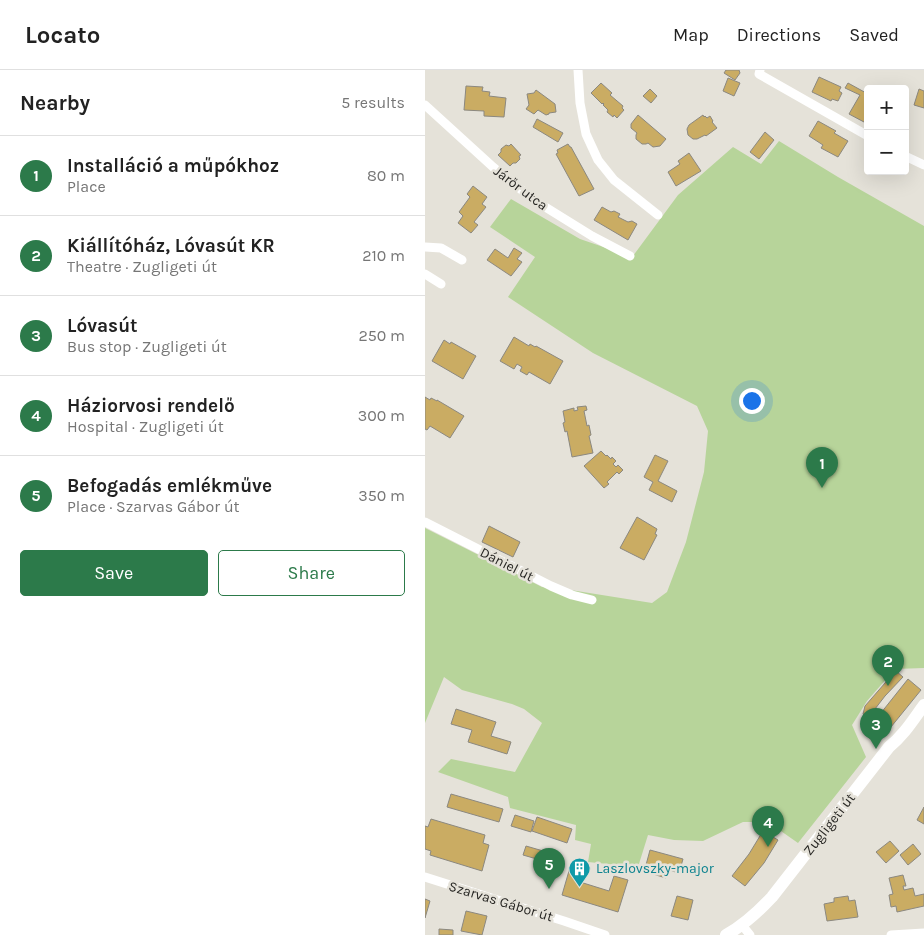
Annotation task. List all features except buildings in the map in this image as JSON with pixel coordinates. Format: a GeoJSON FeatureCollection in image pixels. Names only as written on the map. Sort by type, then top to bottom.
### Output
{"type":"FeatureCollection","features":[{"type":"Feature","properties":{"kind":"street"},"geometry":{"type":"LineString","coordinates":[[578,70],[580,103],[586,134],[598,160],[615,180],[658,215]]}},
{"type":"Feature","properties":{"kind":"street"},"geometry":{"type":"LineString","coordinates":[[760,70],[759,74],[864,134]]}},
{"type":"Feature","properties":{"kind":"street","name":"Járőr utca"},"geometry":{"type":"LineString","coordinates":[[425,104],[493,167],[534,200],[592,236],[630,256]]}},
{"type":"Feature","properties":{"kind":"street"},"geometry":{"type":"LineString","coordinates":[[909,158],[924,166]]}},
{"type":"Feature","properties":{"kind":"street"},"geometry":{"type":"LineString","coordinates":[[425,247],[441,248],[461,260]]}},
{"type":"Feature","properties":{"kind":"street"},"geometry":{"type":"LineString","coordinates":[[425,274],[441,284]]}},
{"type":"Feature","properties":{"kind":"street","name":"Dániel út"},"geometry":{"type":"LineString","coordinates":[[425,522],[551,586],[572,595],[592,600]]}},
{"type":"Feature","properties":{"kind":"street","name":"Zugligeti út"},"geometry":{"type":"LineString","coordinates":[[725,935],[746,930],[750,919],[773,897],[889,747],[903,734],[924,705]]}},
{"type":"Feature","properties":{"kind":"street","name":"Szarvas Gábor út"},"geometry":{"type":"LineString","coordinates":[[425,877],[605,935]]}},
{"type":"Feature","properties":{"kind":"street"},"geometry":{"type":"LineString","coordinates":[[891,935],[924,933]]}},
{"type":"Feature","properties":{"kind":"green space"},"geometry":{"type":"Polygon","coordinates":[[[779,141],[924,226],[924,668],[895,669],[867,701],[852,725],[866,757],[798,843],[768,822],[743,822],[703,841],[674,840],[648,835],[638,867],[588,862],[591,844],[575,840],[576,825],[510,808],[508,797],[438,772],[451,759],[515,772],[542,723],[524,709],[462,690],[444,677],[425,723],[425,528],[542,587],[652,603],[667,592],[686,542],[704,472],[708,431],[697,406],[593,353],[508,297],[535,257],[490,227],[511,199],[580,239],[618,252],[630,260],[678,195],[733,147],[761,164],[779,141]]]}},
{"type":"Feature","properties":{"kind":"place","name":"Installáció a műpókhoz"},"geometry":{"type":"Point","coordinates":[822,488]}},
{"type":"Feature","properties":{"kind":"place","name":"Kiállítóház, Lóvasút KR"},"geometry":{"type":"Point","coordinates":[888,686]}},
{"type":"Feature","properties":{"kind":"place","name":"Lóvasút"},"geometry":{"type":"Point","coordinates":[876,749]}},
{"type":"Feature","properties":{"kind":"place","name":"Háziorvosi rendelő"},"geometry":{"type":"Point","coordinates":[768,847]}},
{"type":"Feature","properties":{"kind":"place","name":"Laszlovszky-major"},"geometry":{"type":"Point","coordinates":[580,887]}},
{"type":"Feature","properties":{"kind":"place","name":"Befogadás emlékműve"},"geometry":{"type":"Point","coordinates":[549,889]}}]}
